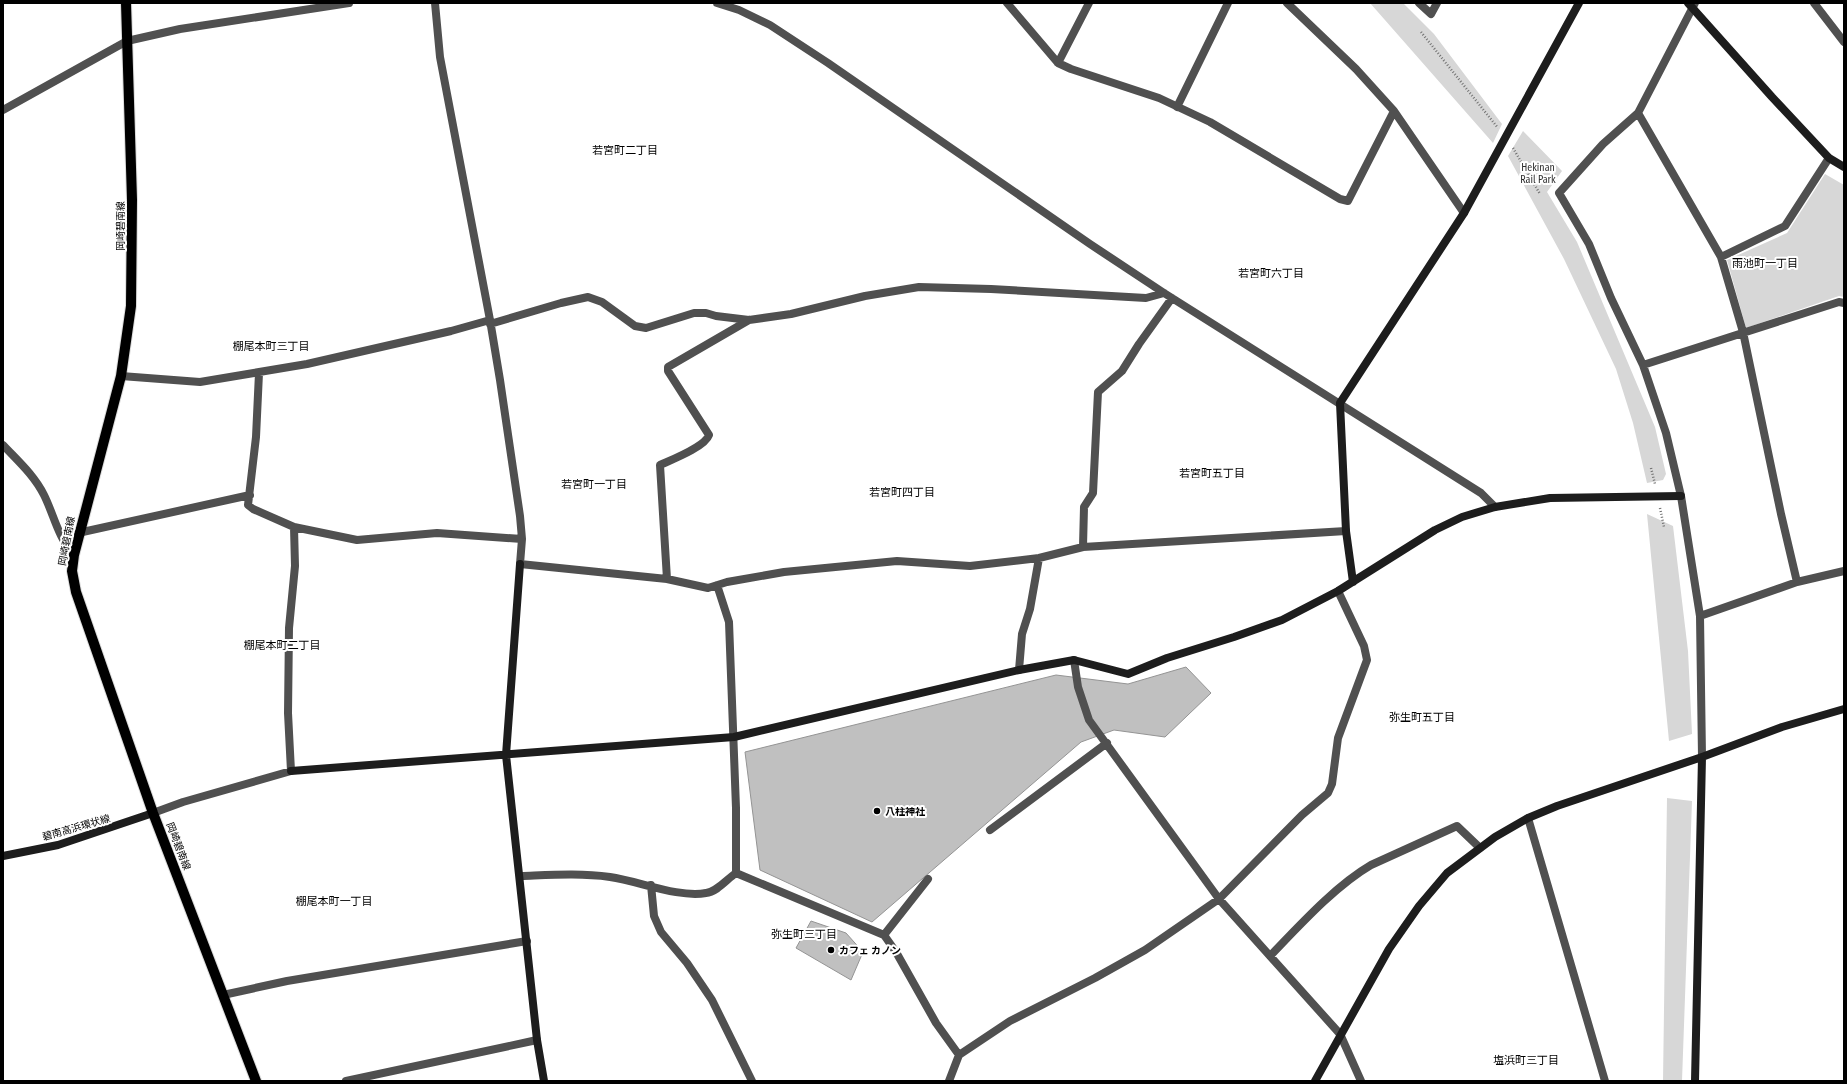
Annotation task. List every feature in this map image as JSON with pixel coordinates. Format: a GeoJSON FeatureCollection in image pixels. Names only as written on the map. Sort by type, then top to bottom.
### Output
{"type":"FeatureCollection","features":[{"type":"Feature","properties":{"kind":"main road","name":"岡崎碧南線"},"geometry":{"type":"LineString","coordinates":[[126,3],[132,200],[131,306],[121,376],[78,533],[72,571],[76,592],[153,813],[256,1081]]}},
{"type":"Feature","properties":{"kind":"street"},"geometry":{"type":"LineString","coordinates":[[3,110],[127,41],[180,29],[349,3]]}},
{"type":"Feature","properties":{"kind":"street"},"geometry":{"type":"LineString","coordinates":[[435,3],[440,57],[490,322],[522,539],[506,755],[521,876],[538,1040],[544,1081]]}},
{"type":"Feature","properties":{"kind":"street"},"geometry":{"type":"LineString","coordinates":[[718,3],[739,10],[770,25],[828,63],[1090,244],[1164,293],[1482,493],[1495,507]]}},
{"type":"Feature","properties":{"kind":"street"},"geometry":{"type":"LineString","coordinates":[[1007,3],[1058,63],[1071,69],[1159,98],[1210,122],[1340,199],[1348,201],[1394,112]]}},
{"type":"Feature","properties":{"kind":"street"},"geometry":{"type":"LineString","coordinates":[[1058,63],[1090,3]]}},
{"type":"Feature","properties":{"kind":"street"},"geometry":{"type":"LineString","coordinates":[[1177,107],[1228,3]]}},
{"type":"Feature","properties":{"kind":"street"},"geometry":{"type":"LineString","coordinates":[[1287,3],[1356,69],[1394,112],[1464,213]]}},
{"type":"Feature","properties":{"kind":"street"},"geometry":{"type":"LineString","coordinates":[[1420,3],[1431,14],[1437,3]]}},
{"type":"Feature","properties":{"kind":"street"},"geometry":{"type":"LineString","coordinates":[[1353,582],[1346,531],[1340,403],[1464,213],[1579,3]]}},
{"type":"Feature","properties":{"kind":"street"},"geometry":{"type":"LineString","coordinates":[[1814,3],[1844,42]]}},
{"type":"Feature","properties":{"kind":"street"},"geometry":{"type":"LineString","coordinates":[[1695,1081],[1702,757],[1700,616],[1681,496],[1666,433],[1643,365],[1611,298],[1589,244],[1559,193],[1603,144],[1638,113],[1692,4],[1772,97],[1829,158],[1844,167]]}},
{"type":"Feature","properties":{"kind":"street"},"geometry":{"type":"LineString","coordinates":[[1638,113],[1721,257],[1743,332],[1781,514],[1797,582]]}},
{"type":"Feature","properties":{"kind":"street"},"geometry":{"type":"LineString","coordinates":[[1721,257],[1785,226],[1829,158]]}},
{"type":"Feature","properties":{"kind":"street"},"geometry":{"type":"LineString","coordinates":[[121,376],[200,382],[259,373],[315,362],[490,322],[588,297],[602,302],[635,326],[646,328],[694,313],[706,313],[716,316],[749,320],[791,314],[865,296],[919,287],[991,289],[1146,298],[1164,293]]}},
{"type":"Feature","properties":{"kind":"street"},"geometry":{"type":"LineString","coordinates":[[1083,547],[1084,507],[1093,493],[1098,392],[1122,371],[1139,344],[1172,298]]}},
{"type":"Feature","properties":{"kind":"street"},"geometry":{"type":"LineString","coordinates":[[1643,365],[1743,332],[1839,302],[1844,302]]}},
{"type":"Feature","properties":{"kind":"street"},"geometry":{"type":"LineString","coordinates":[[667,579],[660,465],[695,448],[708,438],[709,435],[668,371],[668,368],[749,320]]}},
{"type":"Feature","properties":{"kind":"street"},"geometry":{"type":"LineString","coordinates":[[259,373],[256,437],[248,505],[253,509],[294,527],[357,540],[437,533],[522,539]]}},
{"type":"Feature","properties":{"kind":"street"},"geometry":{"type":"LineString","coordinates":[[3,446],[6,454],[31,474],[44,495],[65,545],[74,555]]}},
{"type":"Feature","properties":{"kind":"street"},"geometry":{"type":"LineString","coordinates":[[78,533],[250,495]]}},
{"type":"Feature","properties":{"kind":"street"},"geometry":{"type":"LineString","coordinates":[[153,813],[184,802],[292,771],[734,737],[1019,670],[1074,660],[1128,674],[1167,658],[1282,620],[1338,591],[1435,530],[1462,517],[1495,507],[1550,498],[1681,496]]}},
{"type":"Feature","properties":{"kind":"street"},"geometry":{"type":"LineString","coordinates":[[292,771],[288,713],[289,636],[295,566],[294,527]]}},
{"type":"Feature","properties":{"kind":"street"},"geometry":{"type":"LineString","coordinates":[[520,564],[667,579],[708,588],[727,582],[784,572],[897,561],[970,566],[1039,558],[1083,547],[1346,531]]}},
{"type":"Feature","properties":{"kind":"street"},"geometry":{"type":"LineString","coordinates":[[1019,670],[1022,634],[1030,609],[1039,558]]}},
{"type":"Feature","properties":{"kind":"street"},"geometry":{"type":"LineString","coordinates":[[1700,616],[1797,582],[1844,571]]}},
{"type":"Feature","properties":{"kind":"street"},"geometry":{"type":"LineString","coordinates":[[717,586],[729,622],[736,808],[736,873]]}},
{"type":"Feature","properties":{"kind":"street"},"geometry":{"type":"LineString","coordinates":[[949,1081],[959,1055],[1022,1014],[1095,978],[1145,950],[1219,899],[1302,815],[1328,793],[1332,784],[1338,738],[1367,660],[1364,646],[1338,591]]}},
{"type":"Feature","properties":{"kind":"street"},"geometry":{"type":"LineString","coordinates":[[1074,660],[1078,687],[1089,720],[1219,899],[1340,1034],[1361,1081]]}},
{"type":"Feature","properties":{"kind":"street"},"geometry":{"type":"LineString","coordinates":[[1315,1081],[1389,949],[1419,906],[1447,873],[1480,848],[1528,818],[1614,786],[1702,757],[1782,727],[1844,710]]}},
{"type":"Feature","properties":{"kind":"street"},"geometry":{"type":"LineString","coordinates":[[990,830],[1107,743]]}},
{"type":"Feature","properties":{"kind":"street","name":"碧南高浜環状線"},"geometry":{"type":"LineString","coordinates":[[3,856],[58,844],[153,813]]}},
{"type":"Feature","properties":{"kind":"street"},"geometry":{"type":"LineString","coordinates":[[1528,818],[1605,1081]]}},
{"type":"Feature","properties":{"kind":"street"},"geometry":{"type":"LineString","coordinates":[[1270,956],[1312,913],[1360,871],[1371,865],[1457,826],[1480,848]]}},
{"type":"Feature","properties":{"kind":"street"},"geometry":{"type":"LineString","coordinates":[[521,876],[582,874],[611,877],[687,894],[707,893],[712,891],[736,873]]}},
{"type":"Feature","properties":{"kind":"street"},"geometry":{"type":"LineString","coordinates":[[736,873],[884,936],[896,952],[936,1023],[959,1055]]}},
{"type":"Feature","properties":{"kind":"street"},"geometry":{"type":"LineString","coordinates":[[884,936],[928,879]]}},
{"type":"Feature","properties":{"kind":"street"},"geometry":{"type":"LineString","coordinates":[[651,885],[654,916],[662,932],[687,963],[712,1000],[752,1081]]}},
{"type":"Feature","properties":{"kind":"street"},"geometry":{"type":"LineString","coordinates":[[223,995],[287,981],[527,942]]}},
{"type":"Feature","properties":{"kind":"street"},"geometry":{"type":"LineString","coordinates":[[346,1081],[538,1040]]}},
{"type":"Feature","properties":{"kind":"path"},"geometry":{"type":"LineString","coordinates":[[1421,32],[1492,121]]}},
{"type":"Feature","properties":{"kind":"path"},"geometry":{"type":"LineString","coordinates":[[1511,145],[1540,194]]}},
{"type":"Feature","properties":{"kind":"path"},"geometry":{"type":"LineString","coordinates":[[1651,468],[1656,485]]}},
{"type":"Feature","properties":{"kind":"path"},"geometry":{"type":"LineString","coordinates":[[1660,504],[1664,527]]}},
{"type":"Feature","properties":{"kind":"green space"},"geometry":{"type":"Polygon","coordinates":[[[1370,3],[1403,3],[1434,34],[1502,124],[1493,143],[1370,3]]]}},
{"type":"Feature","properties":{"kind":"green space","name":"Hekinan Rail Park"},"geometry":{"type":"Polygon","coordinates":[[[1523,131],[1562,171],[1547,192],[1577,242],[1655,427],[1666,474],[1663,480],[1647,483],[1633,423],[1616,369],[1564,259],[1508,156],[1523,131]]]}},
{"type":"Feature","properties":{"kind":"green space"},"geometry":{"type":"Polygon","coordinates":[[[1825,174],[1844,185],[1844,297],[1839,296],[1746,328],[1727,260],[1787,233],[1825,174]]]}},
{"type":"Feature","properties":{"kind":"green space"},"geometry":{"type":"Polygon","coordinates":[[[1647,514],[1673,526],[1688,651],[1692,734],[1669,741],[1647,514]]]}},
{"type":"Feature","properties":{"kind":"green space"},"geometry":{"type":"Polygon","coordinates":[[[1667,798],[1692,801],[1682,1081],[1663,1081],[1667,798]]]}},
{"type":"Feature","properties":{"kind":"building","name":"八柱神社"},"geometry":{"type":"Polygon","coordinates":[[[1186,667],[1211,693],[1165,737],[1114,730],[1081,742],[872,922],[760,870],[745,752],[1056,675],[1128,684],[1186,667]]]}},
{"type":"Feature","properties":{"kind":"building","name":"カフェ カノン"},"geometry":{"type":"Polygon","coordinates":[[[811,921],[846,933],[863,952],[851,980],[796,948],[811,921]]]}},
{"type":"Feature","properties":{"kind":"place","name":"八柱神社"},"geometry":{"type":"Point","coordinates":[877,811]}},
{"type":"Feature","properties":{"kind":"place","name":"カフェ カノン"},"geometry":{"type":"Point","coordinates":[831,950]}},
{"type":"Feature","properties":{"kind":"district","name":"若宮町二丁目"},"geometry":{"type":"Point","coordinates":[625,150]}},
{"type":"Feature","properties":{"kind":"district","name":"雨池町一丁目"},"geometry":{"type":"Point","coordinates":[1765,263]}},
{"type":"Feature","properties":{"kind":"district","name":"若宮町六丁目"},"geometry":{"type":"Point","coordinates":[1271,273]}},
{"type":"Feature","properties":{"kind":"district","name":"棚尾本町三丁目"},"geometry":{"type":"Point","coordinates":[271,346]}},
{"type":"Feature","properties":{"kind":"district","name":"若宮町五丁目"},"geometry":{"type":"Point","coordinates":[1212,473]}},
{"type":"Feature","properties":{"kind":"district","name":"若宮町一丁目"},"geometry":{"type":"Point","coordinates":[594,484]}},
{"type":"Feature","properties":{"kind":"district","name":"若宮町四丁目"},"geometry":{"type":"Point","coordinates":[902,492]}},
{"type":"Feature","properties":{"kind":"district","name":"棚尾本町二丁目"},"geometry":{"type":"Point","coordinates":[282,645]}},
{"type":"Feature","properties":{"kind":"district","name":"弥生町五丁目"},"geometry":{"type":"Point","coordinates":[1422,717]}},
{"type":"Feature","properties":{"kind":"district","name":"棚尾本町一丁目"},"geometry":{"type":"Point","coordinates":[334,901]}},
{"type":"Feature","properties":{"kind":"district","name":"弥生町三丁目"},"geometry":{"type":"Point","coordinates":[804,934]}},
{"type":"Feature","properties":{"kind":"district","name":"塩浜町三丁目"},"geometry":{"type":"Point","coordinates":[1526,1060]}}]}
